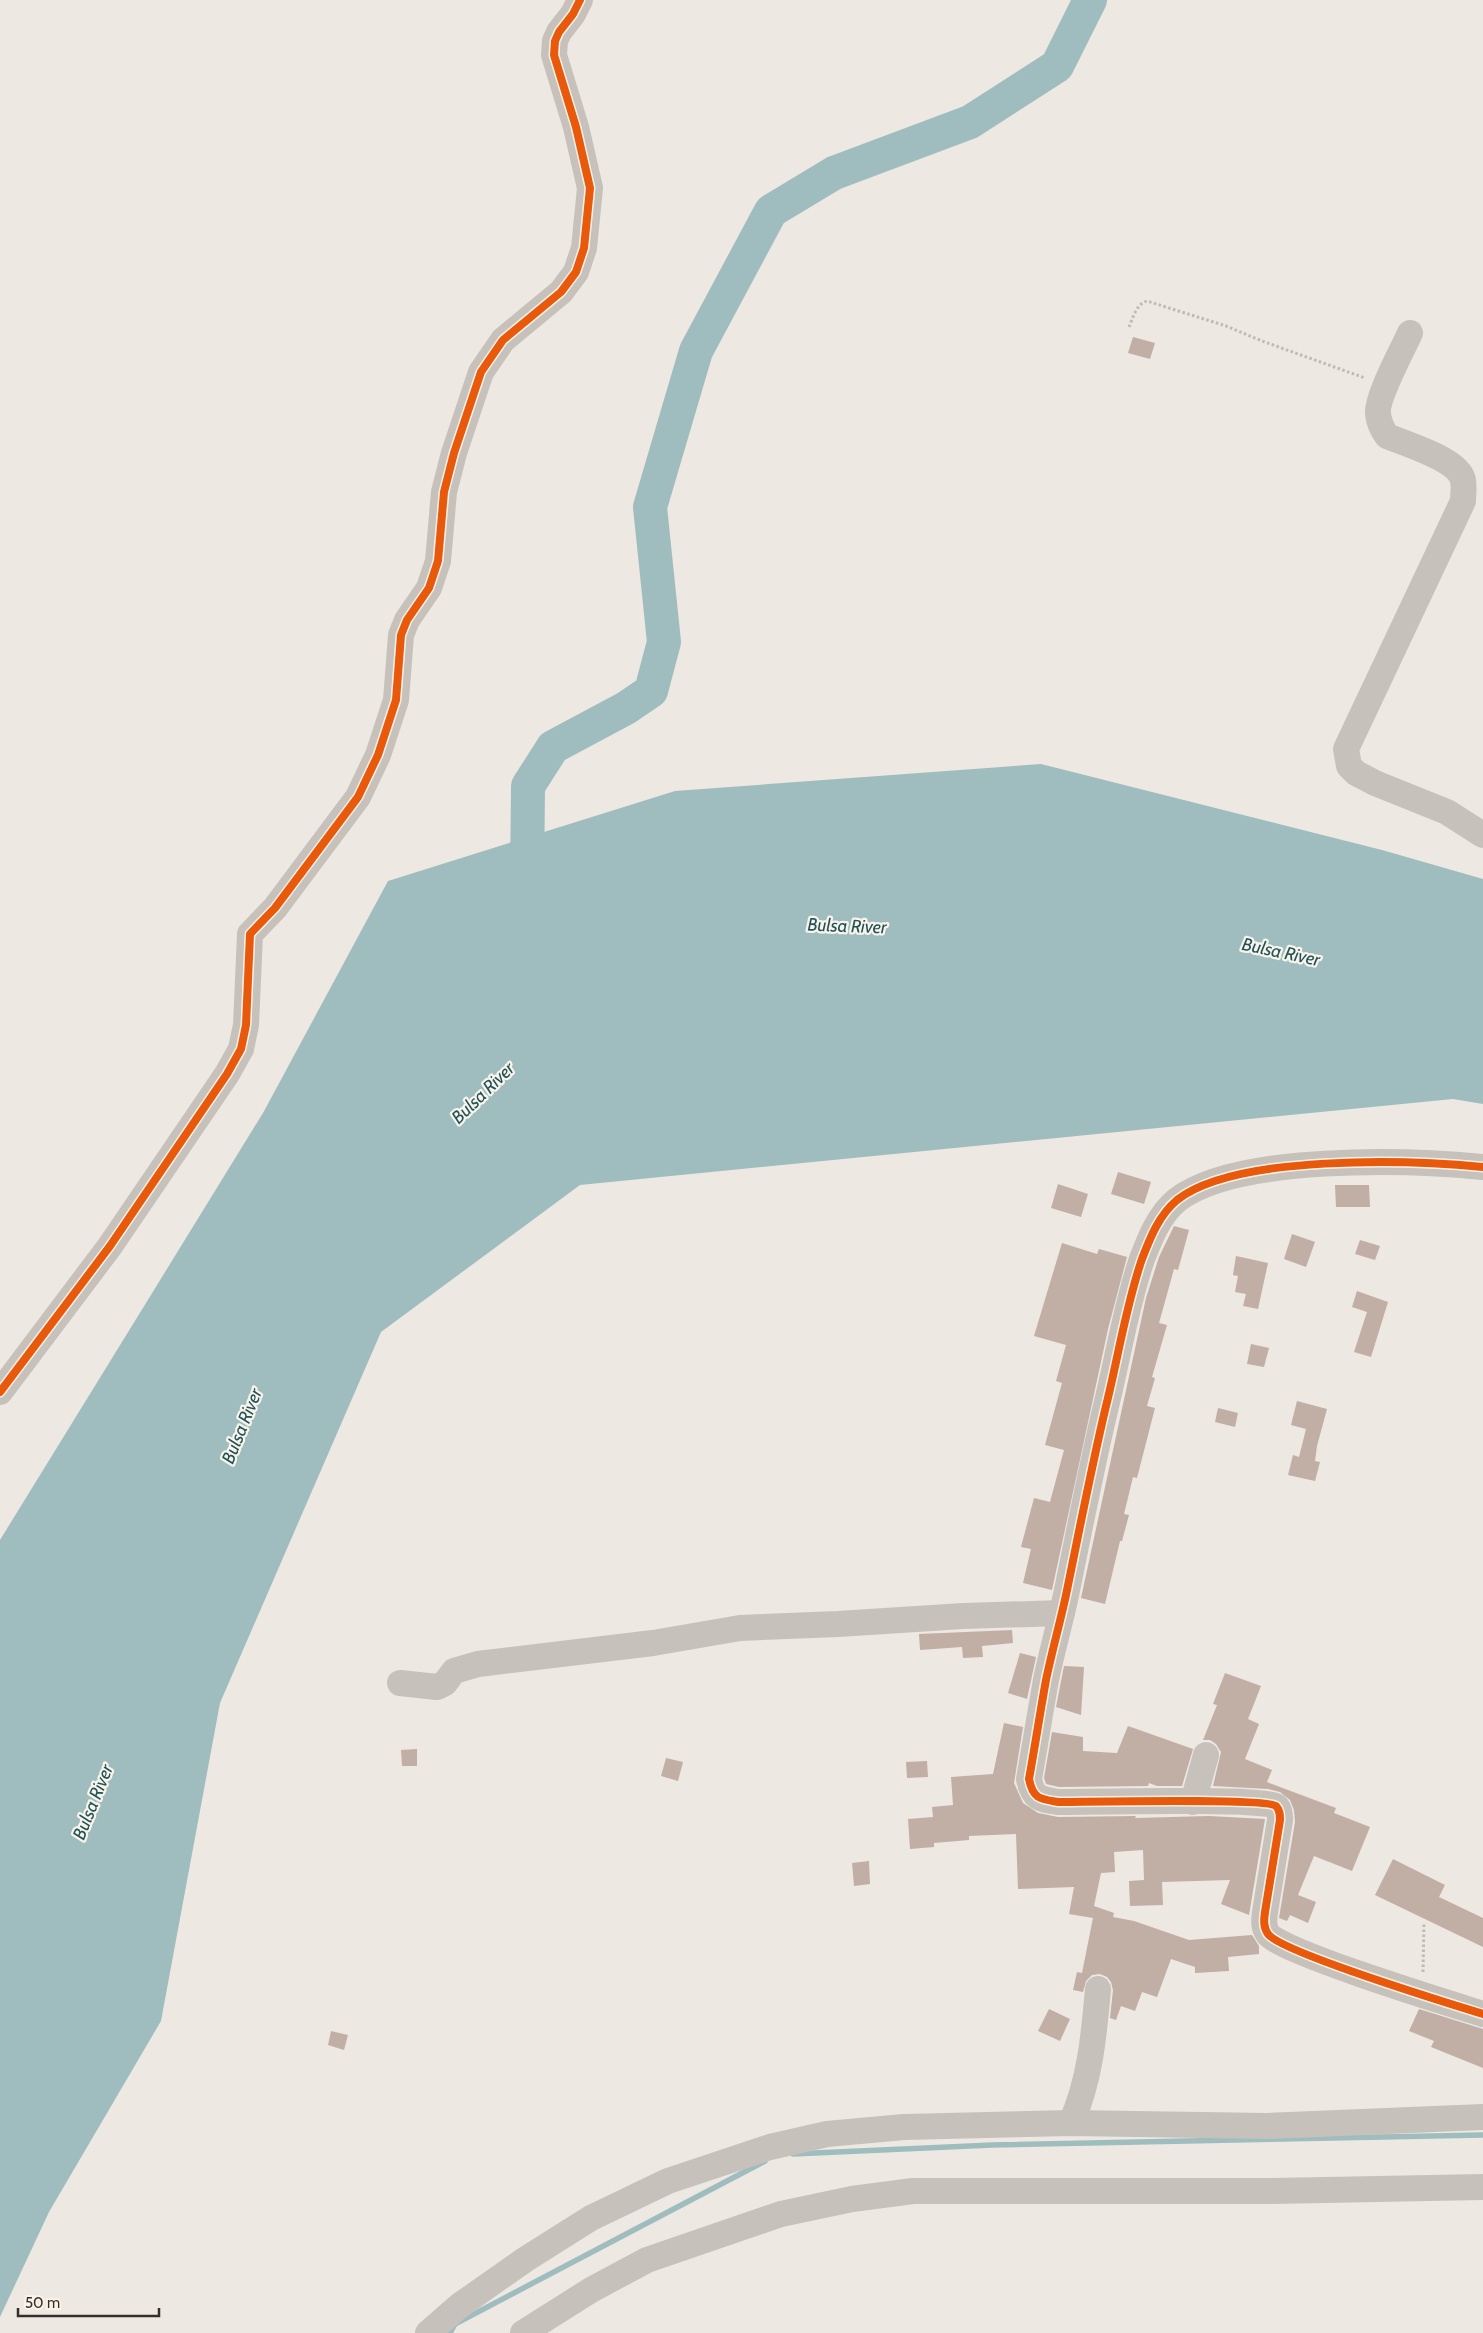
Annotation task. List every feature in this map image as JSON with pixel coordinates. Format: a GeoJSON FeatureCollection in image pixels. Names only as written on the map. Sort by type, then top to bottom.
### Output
{"type":"FeatureCollection","features":[{"type":"Feature","properties":{"kind":"street"},"geometry":{"type":"LineString","coordinates":[[0,1392],[110,1246],[228,1074],[241,1049],[246,1025],[250,934],[275,908],[358,796],[378,755],[396,700],[401,635],[407,620],[429,588],[438,562],[444,492],[454,454],[482,372],[503,340],[561,292],[576,272],[584,248],[590,188],[576,127],[554,55],[555,41],[559,32],[573,14],[580,0]]}},
{"type":"Feature","properties":{"kind":"street"},"geometry":{"type":"LineString","coordinates":[[1410,333],[1386,386],[1378,412],[1382,429],[1387,436],[1440,458],[1455,467],[1462,476],[1464,484],[1463,501],[1346,749],[1349,766],[1356,773],[1375,783],[1447,812],[1483,834]]}},
{"type":"Feature","properties":{"kind":"street"},"geometry":{"type":"LineString","coordinates":[[1483,1167],[1406,1162],[1361,1162],[1314,1164],[1260,1171],[1208,1183],[1177,1200],[1162,1215],[1142,1260],[1097,1444],[1062,1613],[1046,1679],[1029,1779],[1031,1791],[1040,1799],[1058,1802],[1192,1802],[1270,1804],[1276,1806],[1280,1811],[1280,1820],[1265,1912],[1264,1926],[1268,1934],[1282,1944],[1422,1995],[1483,2014]]}},
{"type":"Feature","properties":{"kind":"street"},"geometry":{"type":"LineString","coordinates":[[400,1683],[437,1687],[446,1683],[454,1671],[478,1664],[653,1643],[740,1628],[963,1616],[1062,1613]]}},
{"type":"Feature","properties":{"kind":"street"},"geometry":{"type":"LineString","coordinates":[[1192,1802],[1206,1755]]}},
{"type":"Feature","properties":{"kind":"street"},"geometry":{"type":"LineString","coordinates":[[1071,2123],[1080,2102],[1088,2074],[1098,1989]]}},
{"type":"Feature","properties":{"kind":"street"},"geometry":{"type":"LineString","coordinates":[[428,2333],[459,2306],[519,2264],[591,2218],[668,2181],[770,2147],[827,2134],[904,2127],[1071,2123],[1267,2126],[1483,2117]]}},
{"type":"Feature","properties":{"kind":"street"},"geometry":{"type":"LineString","coordinates":[[523,2333],[591,2290],[647,2260],[781,2214],[852,2199],[913,2191],[1272,2191],[1483,2187]]}},
{"type":"Feature","properties":{"kind":"path"},"geometry":{"type":"LineString","coordinates":[[1129,327],[1138,307],[1146,301],[1226,326],[1262,342],[1386,386]]}},
{"type":"Feature","properties":{"kind":"path"},"geometry":{"type":"LineString","coordinates":[[1422,1995],[1424,1923]]}},
{"type":"Feature","properties":{"kind":"water","name":"Bulsa River"},"geometry":{"type":"Polygon","coordinates":[[[1041,764],[1382,850],[1483,879],[1483,1104],[1453,1099],[580,1185],[381,1332],[220,1703],[161,2021],[49,2212],[0,2317],[0,1540],[263,1113],[388,881],[675,791],[1041,764]]]}},
{"type":"Feature","properties":{"kind":"building"},"geometry":{"type":"Polygon","coordinates":[[[1133,337],[1155,343],[1150,359],[1128,353],[1133,337]]]}},
{"type":"Feature","properties":{"kind":"building"},"geometry":{"type":"Polygon","coordinates":[[[1118,1172],[1151,1182],[1144,1204],[1111,1194],[1118,1172]]]}},
{"type":"Feature","properties":{"kind":"building"},"geometry":{"type":"Polygon","coordinates":[[[1058,1184],[1088,1194],[1081,1217],[1051,1208],[1058,1184]]]}},
{"type":"Feature","properties":{"kind":"building"},"geometry":{"type":"Polygon","coordinates":[[[1335,1185],[1369,1185],[1370,1207],[1336,1207],[1335,1185]]]}},
{"type":"Feature","properties":{"kind":"building"},"geometry":{"type":"Polygon","coordinates":[[[1174,1226],[1189,1230],[1178,1270],[1174,1269],[1159,1323],[1167,1325],[1152,1377],[1155,1378],[1147,1406],[1155,1408],[1137,1478],[1133,1477],[1124,1514],[1129,1515],[1122,1541],[1120,1541],[1105,1604],[1081,1598],[1146,1298],[1159,1257],[1174,1226]]]}},
{"type":"Feature","properties":{"kind":"building"},"geometry":{"type":"Polygon","coordinates":[[[1292,1234],[1315,1242],[1306,1267],[1284,1259],[1292,1234]]]}},
{"type":"Feature","properties":{"kind":"building"},"geometry":{"type":"Polygon","coordinates":[[[1360,1240],[1380,1246],[1375,1260],[1355,1254],[1360,1240]]]}},
{"type":"Feature","properties":{"kind":"building"},"geometry":{"type":"Polygon","coordinates":[[[1062,1243],[1097,1254],[1099,1249],[1127,1257],[1108,1329],[1052,1590],[1023,1583],[1031,1549],[1021,1547],[1034,1498],[1050,1502],[1064,1450],[1045,1445],[1062,1383],[1056,1381],[1066,1345],[1034,1336],[1062,1243]]]}},
{"type":"Feature","properties":{"kind":"building"},"geometry":{"type":"Polygon","coordinates":[[[1236,1256],[1268,1263],[1258,1309],[1243,1306],[1246,1294],[1235,1292],[1238,1276],[1233,1275],[1236,1256]]]}},
{"type":"Feature","properties":{"kind":"building"},"geometry":{"type":"Polygon","coordinates":[[[1357,1291],[1388,1302],[1371,1357],[1354,1352],[1367,1312],[1352,1307],[1357,1291]]]}},
{"type":"Feature","properties":{"kind":"building"},"geometry":{"type":"Polygon","coordinates":[[[1251,1344],[1269,1348],[1264,1367],[1247,1364],[1251,1344]]]}},
{"type":"Feature","properties":{"kind":"building"},"geometry":{"type":"Polygon","coordinates":[[[1297,1401],[1327,1409],[1317,1446],[1315,1461],[1320,1462],[1315,1481],[1288,1475],[1293,1455],[1299,1457],[1306,1429],[1291,1425],[1297,1401]]]}},
{"type":"Feature","properties":{"kind":"building"},"geometry":{"type":"Polygon","coordinates":[[[1218,1408],[1238,1413],[1235,1427],[1215,1422],[1218,1408]]]}},
{"type":"Feature","properties":{"kind":"building"},"geometry":{"type":"Polygon","coordinates":[[[1012,1630],[1013,1643],[982,1646],[983,1657],[963,1658],[962,1647],[920,1650],[919,1634],[1012,1630]]]}},
{"type":"Feature","properties":{"kind":"building"},"geometry":{"type":"Polygon","coordinates":[[[1020,1653],[1036,1657],[1027,1699],[1008,1693],[1020,1653]]]}},
{"type":"Feature","properties":{"kind":"building"},"geometry":{"type":"Polygon","coordinates":[[[1064,1666],[1084,1667],[1081,1715],[1056,1707],[1064,1666]]]}},
{"type":"Feature","properties":{"kind":"building"},"geometry":{"type":"Polygon","coordinates":[[[1225,1673],[1261,1686],[1248,1719],[1259,1724],[1245,1759],[1272,1770],[1267,1782],[1336,1808],[1334,1813],[1370,1827],[1352,1871],[1314,1856],[1298,1895],[1316,1902],[1308,1923],[1290,1915],[1287,1921],[1279,1918],[1295,1822],[1294,1810],[1290,1800],[1280,1792],[1268,1789],[1213,1786],[1221,1752],[1216,1744],[1210,1740],[1203,1740],[1217,1705],[1213,1704],[1225,1673]]]}},
{"type":"Feature","properties":{"kind":"building"},"geometry":{"type":"Polygon","coordinates":[[[1004,1723],[1023,1727],[1014,1783],[1023,1803],[1038,1813],[1058,1817],[1136,1816],[1135,1818],[1209,1816],[1265,1819],[1249,1915],[1221,1904],[1230,1880],[1162,1882],[1163,1905],[1130,1906],[1129,1881],[1144,1880],[1143,1850],[1114,1852],[1115,1872],[1101,1873],[1094,1906],[1114,1913],[1113,1917],[1134,1921],[1189,1940],[1252,1935],[1259,1946],[1259,1954],[1228,1957],[1229,1971],[1195,1973],[1195,1967],[1171,1959],[1157,1997],[1142,1992],[1135,2011],[1121,2006],[1116,2020],[1110,2018],[1113,1990],[1111,1982],[1107,1977],[1100,1974],[1092,1975],[1086,1981],[1083,1992],[1073,1990],[1077,1972],[1082,1973],[1093,1918],[1069,1914],[1074,1887],[1018,1889],[1016,1834],[969,1836],[969,1840],[934,1843],[934,1847],[910,1849],[908,1819],[933,1817],[932,1807],[953,1805],[951,1777],[993,1774],[1004,1723]]]}},
{"type":"Feature","properties":{"kind":"building"},"geometry":{"type":"Polygon","coordinates":[[[1128,1726],[1193,1749],[1182,1786],[1157,1786],[1149,1783],[1148,1786],[1059,1787],[1046,1784],[1044,1778],[1052,1732],[1083,1737],[1083,1751],[1117,1753],[1128,1726]]]}},
{"type":"Feature","properties":{"kind":"building"},"geometry":{"type":"Polygon","coordinates":[[[417,1749],[417,1766],[402,1766],[401,1750],[417,1749]]]}},
{"type":"Feature","properties":{"kind":"building"},"geometry":{"type":"Polygon","coordinates":[[[666,1758],[683,1762],[678,1781],[661,1776],[666,1758]]]}},
{"type":"Feature","properties":{"kind":"building"},"geometry":{"type":"Polygon","coordinates":[[[927,1761],[928,1777],[907,1778],[906,1762],[927,1761]]]}},
{"type":"Feature","properties":{"kind":"building"},"geometry":{"type":"Polygon","coordinates":[[[1393,1859],[1445,1885],[1439,1897],[1483,1918],[1483,1947],[1375,1895],[1393,1859]]]}},
{"type":"Feature","properties":{"kind":"building"},"geometry":{"type":"Polygon","coordinates":[[[869,1861],[870,1884],[854,1886],[852,1863],[869,1861]]]}},
{"type":"Feature","properties":{"kind":"building"},"geometry":{"type":"Polygon","coordinates":[[[1049,2009],[1070,2019],[1060,2041],[1038,2031],[1049,2009]]]}},
{"type":"Feature","properties":{"kind":"building"},"geometry":{"type":"Polygon","coordinates":[[[1419,2009],[1483,2029],[1483,2068],[1431,2047],[1434,2041],[1409,2031],[1419,2009]]]}},
{"type":"Feature","properties":{"kind":"building"},"geometry":{"type":"Polygon","coordinates":[[[331,2031],[348,2035],[344,2050],[328,2045],[331,2031]]]}},
{"type":"Feature","properties":{"kind":"waterway"},"geometry":{"type":"LineString","coordinates":[[527,883],[528,786],[553,747],[626,708],[651,691],[664,642],[650,507],[696,351],[771,211],[834,173],[970,122],[1057,66],[1090,0]]}},
{"type":"Feature","properties":{"kind":"waterway"},"geometry":{"type":"LineString","coordinates":[[793,2154],[992,2145],[1483,2135]]}},
{"type":"Feature","properties":{"kind":"waterway"},"geometry":{"type":"LineString","coordinates":[[450,2333],[455,2324],[765,2161]]}},
{"type":"Feature","properties":{"kind":"cycle path"},"geometry":{"type":"LineString","coordinates":[[0,1392],[110,1246],[227,1074],[241,1049],[246,1025],[250,934],[275,908],[358,797],[378,755],[396,700],[401,635],[407,620],[429,588],[438,561],[444,492],[454,453],[481,372],[503,340],[561,292],[576,272],[584,248],[590,188],[576,127],[554,55],[555,41],[559,32],[573,14],[580,0]]}},
{"type":"Feature","properties":{"kind":"cycle path"},"geometry":{"type":"LineString","coordinates":[[1483,1167],[1370,1162],[1280,1167],[1239,1174],[1204,1185],[1177,1200],[1165,1213],[1152,1235],[1142,1259],[1127,1313],[1046,1680],[1029,1779],[1033,1791],[1038,1797],[1058,1802],[1209,1801],[1276,1806],[1280,1814],[1280,1820],[1264,1917],[1268,1934],[1303,1953],[1333,1965],[1483,2014]]}}]}
